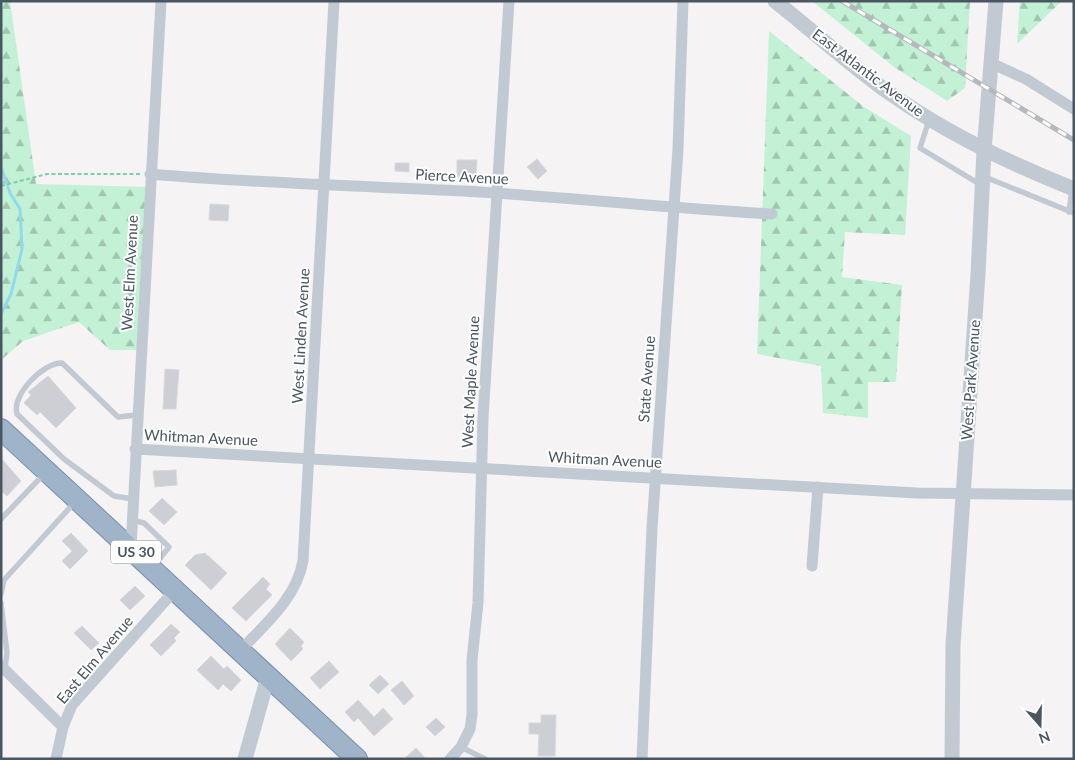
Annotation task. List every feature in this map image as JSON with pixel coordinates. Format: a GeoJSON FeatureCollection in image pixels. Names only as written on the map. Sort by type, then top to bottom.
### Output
{"type":"FeatureCollection","features":[{"type":"Feature","properties":{"kind":"highway","name":"US 30"},"geometry":{"type":"LineString","coordinates":[[1,429],[131,547],[357,759]]}},
{"type":"Feature","properties":{"kind":"street","name":"West Elm Avenue"},"geometry":{"type":"LineString","coordinates":[[131,547],[160,1]]}},
{"type":"Feature","properties":{"kind":"street","name":"West Linden Avenue"},"geometry":{"type":"LineString","coordinates":[[240,651],[291,594],[300,573],[310,458],[334,1]]}},
{"type":"Feature","properties":{"kind":"street","name":"West Maple Avenue"},"geometry":{"type":"LineString","coordinates":[[450,759],[461,747],[470,729],[472,715],[472,660],[478,603],[482,468],[509,1]]}},
{"type":"Feature","properties":{"kind":"street","name":"State Avenue"},"geometry":{"type":"LineString","coordinates":[[642,759],[655,478],[674,208],[683,1]]}},
{"type":"Feature","properties":{"kind":"street","name":"East Atlantic Avenue"},"geometry":{"type":"LineString","coordinates":[[775,1],[888,91],[929,119],[984,151],[1073,188]]}},
{"type":"Feature","properties":{"kind":"street","name":"West Park Avenue"},"geometry":{"type":"LineString","coordinates":[[952,759],[953,645],[964,494],[984,151],[993,64],[996,1]]}},
{"type":"Feature","properties":{"kind":"street"},"geometry":{"type":"LineString","coordinates":[[993,64],[1026,80],[1074,109]]}},
{"type":"Feature","properties":{"kind":"street","name":"Pierce Avenue"},"geometry":{"type":"LineString","coordinates":[[150,174],[232,181],[497,194],[772,214]]}},
{"type":"Feature","properties":{"kind":"street","name":"Whitman Avenue"},"geometry":{"type":"LineString","coordinates":[[136,449],[818,487],[964,494],[1074,495]]}},
{"type":"Feature","properties":{"kind":"street"},"geometry":{"type":"LineString","coordinates":[[812,566],[818,487]]}},
{"type":"Feature","properties":{"kind":"street","name":"East Elm Avenue"},"geometry":{"type":"LineString","coordinates":[[56,759],[63,727],[72,705],[175,590]]}},
{"type":"Feature","properties":{"kind":"street"},"geometry":{"type":"LineString","coordinates":[[3,668],[63,727]]}},
{"type":"Feature","properties":{"kind":"street"},"geometry":{"type":"LineString","coordinates":[[246,759],[268,677]]}},
{"type":"Feature","properties":{"kind":"lane"},"geometry":{"type":"LineString","coordinates":[[929,119],[920,148],[983,181],[1071,212],[1073,188]]}},
{"type":"Feature","properties":{"kind":"lane"},"geometry":{"type":"LineString","coordinates":[[133,499],[114,496],[64,459],[17,414],[15,408],[18,396],[44,368],[55,363],[62,363],[118,417],[137,415]]}},
{"type":"Feature","properties":{"kind":"lane"},"geometry":{"type":"LineString","coordinates":[[1,519],[47,470]]}},
{"type":"Feature","properties":{"kind":"lane"},"geometry":{"type":"LineString","coordinates":[[1,594],[4,580],[78,498]]}},
{"type":"Feature","properties":{"kind":"lane"},"geometry":{"type":"LineString","coordinates":[[132,520],[144,523],[169,547],[152,568]]}},
{"type":"Feature","properties":{"kind":"lane"},"geometry":{"type":"LineString","coordinates":[[1,603],[7,653],[3,668]]}},
{"type":"Feature","properties":{"kind":"lane"},"geometry":{"type":"LineString","coordinates":[[461,747],[485,759]]}},
{"type":"Feature","properties":{"kind":"path"},"geometry":{"type":"LineString","coordinates":[[1,186],[47,174],[150,174]]}},
{"type":"Feature","properties":{"kind":"green space"},"geometry":{"type":"Polygon","coordinates":[[[1,1],[10,1],[36,184],[149,187],[143,350],[110,350],[79,322],[23,341],[1,360],[1,1]]]}},
{"type":"Feature","properties":{"kind":"green space"},"geometry":{"type":"Polygon","coordinates":[[[812,1],[970,1],[965,88],[947,101],[894,67],[812,1]]]}},
{"type":"Feature","properties":{"kind":"green space"},"geometry":{"type":"Polygon","coordinates":[[[1020,1],[1062,1],[1017,44],[1020,1]]]}},
{"type":"Feature","properties":{"kind":"green space"},"geometry":{"type":"Polygon","coordinates":[[[769,31],[864,107],[911,136],[905,235],[845,232],[842,277],[902,285],[896,382],[868,382],[868,418],[823,413],[821,366],[757,354],[769,31]]]}},
{"type":"Feature","properties":{"kind":"building"},"geometry":{"type":"Polygon","coordinates":[[[537,159],[547,171],[538,179],[527,167],[537,159]]]}},
{"type":"Feature","properties":{"kind":"building"},"geometry":{"type":"Polygon","coordinates":[[[457,160],[477,160],[476,178],[457,177],[457,160]]]}},
{"type":"Feature","properties":{"kind":"building"},"geometry":{"type":"Polygon","coordinates":[[[395,163],[409,163],[409,172],[395,171],[395,163]]]}},
{"type":"Feature","properties":{"kind":"building"},"geometry":{"type":"Polygon","coordinates":[[[210,204],[229,205],[228,221],[209,220],[210,204]]]}},
{"type":"Feature","properties":{"kind":"building"},"geometry":{"type":"Polygon","coordinates":[[[165,369],[179,370],[176,409],[163,409],[165,369]]]}},
{"type":"Feature","properties":{"kind":"building"},"geometry":{"type":"Polygon","coordinates":[[[48,376],[76,408],[56,428],[40,412],[37,415],[24,403],[31,395],[28,392],[48,376]]]}},
{"type":"Feature","properties":{"kind":"building"},"geometry":{"type":"Polygon","coordinates":[[[1,458],[21,481],[7,496],[1,491],[1,458]]]}},
{"type":"Feature","properties":{"kind":"building"},"geometry":{"type":"Polygon","coordinates":[[[176,470],[177,485],[155,487],[153,471],[176,470]]]}},
{"type":"Feature","properties":{"kind":"building"},"geometry":{"type":"Polygon","coordinates":[[[162,498],[177,512],[164,525],[149,511],[162,498]]]}},
{"type":"Feature","properties":{"kind":"building"},"geometry":{"type":"Polygon","coordinates":[[[71,533],[88,551],[70,569],[62,561],[72,551],[62,541],[71,533]]]}},
{"type":"Feature","properties":{"kind":"building"},"geometry":{"type":"Polygon","coordinates":[[[205,553],[227,573],[211,590],[185,565],[195,555],[205,553]]]}},
{"type":"Feature","properties":{"kind":"building"},"geometry":{"type":"Polygon","coordinates":[[[263,577],[270,584],[266,589],[272,595],[246,621],[232,608],[263,577]]]}},
{"type":"Feature","properties":{"kind":"building"},"geometry":{"type":"Polygon","coordinates":[[[135,586],[145,596],[130,610],[120,600],[135,586]]]}},
{"type":"Feature","properties":{"kind":"building"},"geometry":{"type":"Polygon","coordinates":[[[171,624],[180,632],[174,638],[176,641],[161,656],[150,645],[171,624]]]}},
{"type":"Feature","properties":{"kind":"building"},"geometry":{"type":"Polygon","coordinates":[[[82,626],[99,643],[91,650],[74,633],[82,626]]]}},
{"type":"Feature","properties":{"kind":"building"},"geometry":{"type":"Polygon","coordinates":[[[290,628],[304,642],[301,646],[303,649],[291,661],[275,644],[290,628]]]}},
{"type":"Feature","properties":{"kind":"building"},"geometry":{"type":"Polygon","coordinates":[[[211,656],[224,669],[227,666],[241,680],[231,691],[223,684],[218,690],[197,670],[211,656]]]}},
{"type":"Feature","properties":{"kind":"building"},"geometry":{"type":"Polygon","coordinates":[[[329,661],[339,672],[320,689],[310,678],[329,661]]]}},
{"type":"Feature","properties":{"kind":"building"},"geometry":{"type":"Polygon","coordinates":[[[380,675],[389,684],[378,694],[369,685],[380,675]]]}},
{"type":"Feature","properties":{"kind":"building"},"geometry":{"type":"Polygon","coordinates":[[[402,681],[414,696],[404,705],[391,690],[402,681]]]}},
{"type":"Feature","properties":{"kind":"building"},"geometry":{"type":"Polygon","coordinates":[[[358,700],[374,717],[383,708],[393,719],[374,736],[358,718],[354,722],[345,712],[358,700]]]}},
{"type":"Feature","properties":{"kind":"building"},"geometry":{"type":"Polygon","coordinates":[[[541,715],[556,715],[555,756],[538,756],[539,734],[529,734],[529,723],[541,723],[541,715]]]}},
{"type":"Feature","properties":{"kind":"building"},"geometry":{"type":"Polygon","coordinates":[[[436,718],[445,727],[435,736],[426,727],[436,718]]]}},
{"type":"Feature","properties":{"kind":"building"},"geometry":{"type":"Polygon","coordinates":[[[416,748],[426,759],[404,759],[416,748]]]}},
{"type":"Feature","properties":{"kind":"waterway"},"geometry":{"type":"LineString","coordinates":[[1,167],[10,193],[20,209],[22,249],[11,294],[1,314]]}},
{"type":"Feature","properties":{"kind":"railway"},"geometry":{"type":"LineString","coordinates":[[842,1],[1074,140]]}}]}
